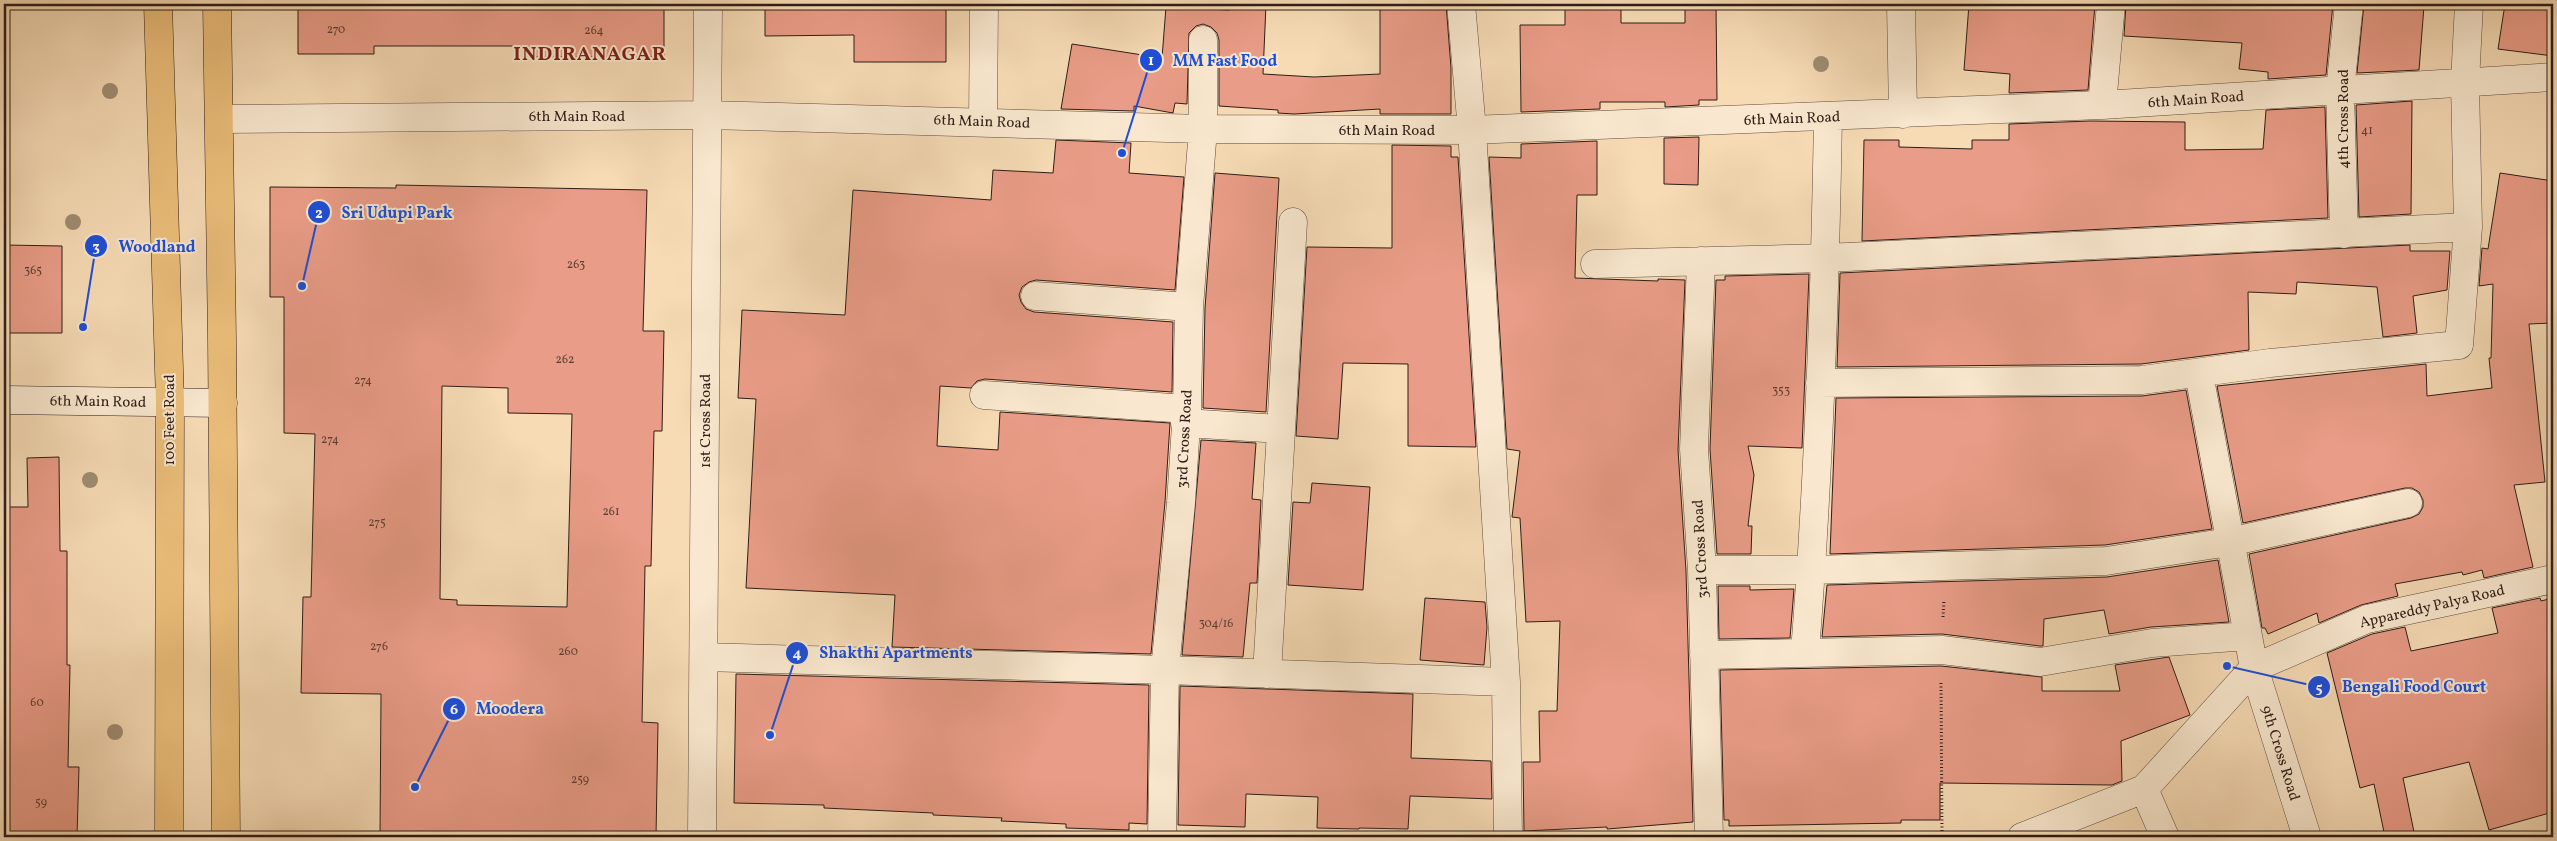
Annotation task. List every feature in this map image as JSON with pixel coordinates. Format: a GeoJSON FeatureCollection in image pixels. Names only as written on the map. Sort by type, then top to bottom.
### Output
{"type":"FeatureCollection","features":[{"type":"Feature","properties":{"kind":"main road","name":"100 Feet Road"},"geometry":{"type":"LineString","coordinates":[[158,4],[170,402],[169,837]]}},
{"type":"Feature","properties":{"kind":"main road"},"geometry":{"type":"LineString","coordinates":[[217,4],[220,119],[226,837]]}},
{"type":"Feature","properties":{"kind":"street","name":"1st Cross Road"},"geometry":{"type":"LineString","coordinates":[[702,837],[708,4]]}},
{"type":"Feature","properties":{"kind":"street"},"geometry":{"type":"LineString","coordinates":[[983,121],[984,4]]}},
{"type":"Feature","properties":{"kind":"street"},"geometry":{"type":"LineString","coordinates":[[1461,4],[1472,130],[1506,682],[1508,837]]}},
{"type":"Feature","properties":{"kind":"street"},"geometry":{"type":"LineString","coordinates":[[1902,4],[1903,114]]}},
{"type":"Feature","properties":{"kind":"street"},"geometry":{"type":"LineString","coordinates":[[2102,105],[2111,4]]}},
{"type":"Feature","properties":{"kind":"street","name":"4th Cross Road"},"geometry":{"type":"LineString","coordinates":[[2344,234],[2340,90],[2349,4]]}},
{"type":"Feature","properties":{"kind":"street"},"geometry":{"type":"LineString","coordinates":[[1820,383],[2142,380],[2199,374],[2270,363],[2459,345],[2468,227],[2465,82],[2469,4]]}},
{"type":"Feature","properties":{"kind":"street","name":"3rd Cross Road"},"geometry":{"type":"LineString","coordinates":[[1162,837],[1165,670],[1181,503],[1190,307],[1203,129],[1203,40]]}},
{"type":"Feature","properties":{"kind":"street","name":"6th Main Road"},"geometry":{"type":"LineString","coordinates":[[220,119],[708,115],[983,121],[1203,129],[1472,130],[2102,105],[2553,78]]}},
{"type":"Feature","properties":{"kind":"street"},"geometry":{"type":"LineString","coordinates":[[1805,652],[1812,570],[1826,258],[1828,116]]}},
{"type":"Feature","properties":{"kind":"street"},"geometry":{"type":"LineString","coordinates":[[1267,674],[1293,222]]}},
{"type":"Feature","properties":{"kind":"street"},"geometry":{"type":"LineString","coordinates":[[1595,264],[1826,258],[2468,227]]}},
{"type":"Feature","properties":{"kind":"street","name":"3rd Cross Road"},"geometry":{"type":"LineString","coordinates":[[1701,261],[1694,449],[1702,570],[1709,837]]}},
{"type":"Feature","properties":{"kind":"street"},"geometry":{"type":"LineString","coordinates":[[1035,296],[1190,307]]}},
{"type":"Feature","properties":{"kind":"street","name":"9th Cross Road"},"geometry":{"type":"LineString","coordinates":[[2199,374],[2254,668],[2307,837]]}},
{"type":"Feature","properties":{"kind":"street"},"geometry":{"type":"LineString","coordinates":[[984,395],[1186,416],[1281,429]]}},
{"type":"Feature","properties":{"kind":"street","name":"6th Main Road"},"geometry":{"type":"LineString","coordinates":[[4,400],[223,403]]}},
{"type":"Feature","properties":{"kind":"street"},"geometry":{"type":"LineString","coordinates":[[1702,570],[1812,570],[2106,562],[2229,542],[2408,502]]}},
{"type":"Feature","properties":{"kind":"street","name":"Appareddy Palya Road"},"geometry":{"type":"LineString","coordinates":[[2022,837],[2144,789],[2254,668],[2367,619],[2553,578]]}},
{"type":"Feature","properties":{"kind":"street"},"geometry":{"type":"LineString","coordinates":[[1704,655],[1942,650],[2040,662],[2152,644],[2248,636]]}},
{"type":"Feature","properties":{"kind":"street"},"geometry":{"type":"LineString","coordinates":[[704,657],[1506,682]]}},
{"type":"Feature","properties":{"kind":"street"},"geometry":{"type":"LineString","coordinates":[[2144,789],[2165,837]]}},
{"type":"Feature","properties":{"kind":"path"},"geometry":{"type":"LineString","coordinates":[[1941,686],[1942,837]]}},
{"type":"Feature","properties":{"kind":"building"},"geometry":{"type":"Polygon","coordinates":[[[298,4],[664,4],[664,57],[524,57],[524,46],[374,46],[374,54],[298,54],[298,4]]]}},
{"type":"Feature","properties":{"kind":"building"},"geometry":{"type":"Polygon","coordinates":[[[765,4],[946,4],[946,62],[854,62],[854,35],[765,36],[765,4]]]}},
{"type":"Feature","properties":{"kind":"building"},"geometry":{"type":"Polygon","coordinates":[[[1229,4],[1266,4],[1263,74],[1314,77],[1380,74],[1380,4],[1446,4],[1451,68],[1451,114],[1380,114],[1380,109],[1294,114],[1278,113],[1278,110],[1219,106],[1219,40],[1217,33],[1211,27],[1203,24],[1196,26],[1189,33],[1187,104],[1175,103],[1173,113],[1134,106],[1134,111],[1061,109],[1072,44],[1162,58],[1166,7],[1229,10],[1229,4]]]}},
{"type":"Feature","properties":{"kind":"building"},"geometry":{"type":"Polygon","coordinates":[[[1565,4],[1621,4],[1621,23],[1685,23],[1685,4],[1716,4],[1717,100],[1699,100],[1699,105],[1665,107],[1665,102],[1600,102],[1600,109],[1521,112],[1520,25],[1565,25],[1565,4]]]}},
{"type":"Feature","properties":{"kind":"building"},"geometry":{"type":"Polygon","coordinates":[[[1969,4],[2095,4],[2088,90],[2009,93],[2010,74],[1964,70],[1969,4]]]}},
{"type":"Feature","properties":{"kind":"building"},"geometry":{"type":"Polygon","coordinates":[[[2126,4],[2333,4],[2326,75],[2268,79],[2268,72],[2239,69],[2242,43],[2124,36],[2126,4]]]}},
{"type":"Feature","properties":{"kind":"building"},"geometry":{"type":"Polygon","coordinates":[[[2364,4],[2424,6],[2419,70],[2357,73],[2364,4]]]}},
{"type":"Feature","properties":{"kind":"building"},"geometry":{"type":"Polygon","coordinates":[[[2505,4],[2553,4],[2553,56],[2498,49],[2505,4]]]}},
{"type":"Feature","properties":{"kind":"building"},"geometry":{"type":"Polygon","coordinates":[[[2412,101],[2411,214],[2359,217],[2356,105],[2412,101]]]}},
{"type":"Feature","properties":{"kind":"building"},"geometry":{"type":"Polygon","coordinates":[[[2325,107],[2328,218],[1862,241],[1864,140],[1899,140],[1899,147],[1972,149],[1972,140],[2009,140],[2009,124],[2090,121],[2185,122],[2185,150],[2263,149],[2266,110],[2325,107]]]}},
{"type":"Feature","properties":{"kind":"building"},"geometry":{"type":"Polygon","coordinates":[[[1699,137],[1698,185],[1664,184],[1664,138],[1699,137]]]}},
{"type":"Feature","properties":{"kind":"building"},"geometry":{"type":"Polygon","coordinates":[[[1056,140],[1131,143],[1129,173],[1184,177],[1175,290],[1036,280],[1022,287],[1019,295],[1026,309],[1034,312],[1173,322],[1172,392],[985,379],[977,381],[971,388],[940,386],[937,446],[998,450],[1000,412],[1170,423],[1151,654],[892,647],[895,595],[746,588],[756,399],[738,398],[742,310],[845,315],[853,190],[991,200],[993,170],[1053,173],[1056,140]]]}},
{"type":"Feature","properties":{"kind":"building"},"geometry":{"type":"Polygon","coordinates":[[[1597,141],[1597,195],[1577,195],[1575,278],[1685,280],[1678,450],[1686,571],[1693,822],[1607,829],[1607,827],[1524,831],[1523,762],[1540,762],[1539,711],[1557,711],[1560,621],[1526,622],[1520,518],[1512,517],[1520,451],[1507,449],[1489,157],[1521,158],[1521,144],[1597,141]]]}},
{"type":"Feature","properties":{"kind":"building"},"geometry":{"type":"Polygon","coordinates":[[[1392,145],[1451,146],[1451,157],[1458,157],[1476,447],[1408,446],[1408,364],[1343,363],[1338,439],[1296,436],[1307,247],[1392,248],[1392,145]]]}},
{"type":"Feature","properties":{"kind":"building"},"geometry":{"type":"Polygon","coordinates":[[[1215,173],[1279,178],[1266,412],[1203,408],[1205,308],[1215,173]]]}},
{"type":"Feature","properties":{"kind":"building"},"geometry":{"type":"Polygon","coordinates":[[[2500,173],[2553,181],[2553,323],[2529,324],[2545,482],[2514,485],[2533,567],[2484,578],[2482,570],[2463,575],[2462,572],[2395,584],[2398,596],[2361,605],[2319,623],[2317,613],[2268,634],[2265,628],[2262,628],[2249,554],[2411,518],[2419,514],[2423,507],[2423,500],[2419,492],[2412,488],[2405,488],[2243,523],[2217,386],[2426,364],[2427,396],[2492,388],[2489,358],[2491,358],[2493,284],[2479,286],[2482,248],[2488,249],[2500,173]]]}},
{"type":"Feature","properties":{"kind":"building"},"geometry":{"type":"Polygon","coordinates":[[[396,185],[647,190],[643,331],[664,331],[662,431],[654,431],[651,566],[645,566],[642,722],[658,723],[656,837],[449,834],[449,836],[380,836],[381,694],[301,693],[303,597],[311,597],[315,434],[284,433],[284,297],[270,297],[270,187],[396,188],[396,185]],[[442,386],[440,599],[457,600],[457,605],[567,607],[572,414],[508,413],[508,388],[442,386]]]}},
{"type":"Feature","properties":{"kind":"building"},"geometry":{"type":"Polygon","coordinates":[[[4,245],[62,246],[62,333],[4,333],[4,245]]]}},
{"type":"Feature","properties":{"kind":"building"},"geometry":{"type":"Polygon","coordinates":[[[2410,245],[2410,251],[2450,251],[2447,290],[2413,296],[2417,333],[2383,337],[2377,287],[2297,282],[2296,294],[2248,292],[2249,350],[2141,364],[1837,367],[1840,273],[2410,245]]]}},
{"type":"Feature","properties":{"kind":"building"},"geometry":{"type":"Polygon","coordinates":[[[1809,274],[1802,448],[1748,446],[1754,475],[1748,526],[1752,526],[1751,554],[1717,554],[1710,449],[1716,280],[1725,280],[1725,276],[1809,274]]]}},
{"type":"Feature","properties":{"kind":"building"},"geometry":{"type":"Polygon","coordinates":[[[2186,390],[2212,529],[2105,545],[1830,554],[1836,398],[2142,396],[2186,390]]]}},
{"type":"Feature","properties":{"kind":"building"},"geometry":{"type":"Polygon","coordinates":[[[1201,440],[1256,443],[1252,499],[1261,500],[1257,583],[1250,583],[1243,657],[1182,655],[1201,440]]]}},
{"type":"Feature","properties":{"kind":"building"},"geometry":{"type":"Polygon","coordinates":[[[59,457],[60,551],[67,551],[67,665],[70,665],[68,767],[79,767],[77,837],[4,837],[4,507],[28,507],[27,458],[59,457]]]}},
{"type":"Feature","properties":{"kind":"building"},"geometry":{"type":"Polygon","coordinates":[[[1312,483],[1370,487],[1363,590],[1288,585],[1293,502],[1310,503],[1312,483]]]}},
{"type":"Feature","properties":{"kind":"building"},"geometry":{"type":"Polygon","coordinates":[[[2218,560],[2229,622],[2151,627],[2109,634],[2104,610],[2044,619],[2043,646],[1942,634],[1822,637],[1827,585],[2107,577],[2218,560]]]}},
{"type":"Feature","properties":{"kind":"building"},"geometry":{"type":"Polygon","coordinates":[[[1718,586],[1750,586],[1750,590],[1794,589],[1790,638],[1719,639],[1718,586]]]}},
{"type":"Feature","properties":{"kind":"building"},"geometry":{"type":"Polygon","coordinates":[[[1425,598],[1485,602],[1487,627],[1484,665],[1420,660],[1425,598]]]}},
{"type":"Feature","properties":{"kind":"building"},"geometry":{"type":"Polygon","coordinates":[[[2540,598],[2541,601],[2553,598],[2553,812],[2489,830],[2469,762],[2403,778],[2415,837],[2385,837],[2374,784],[2360,788],[2327,653],[2372,634],[2405,627],[2411,651],[2498,633],[2492,608],[2540,598]]]}},
{"type":"Feature","properties":{"kind":"building"},"geometry":{"type":"Polygon","coordinates":[[[2169,657],[2190,715],[2121,741],[2122,781],[2112,785],[1940,783],[1940,820],[1901,820],[1901,823],[1729,826],[1729,820],[1724,820],[1720,670],[1941,666],[2042,677],[2042,691],[2120,691],[2115,665],[2169,657]]]}},
{"type":"Feature","properties":{"kind":"building"},"geometry":{"type":"Polygon","coordinates":[[[736,674],[1149,685],[1147,824],[1129,823],[1129,830],[1066,828],[1066,824],[1001,821],[1002,818],[824,808],[824,805],[734,803],[736,674]]]}},
{"type":"Feature","properties":{"kind":"building"},"geometry":{"type":"Polygon","coordinates":[[[1180,686],[1413,694],[1411,758],[1491,761],[1492,799],[1410,796],[1408,829],[1359,829],[1317,828],[1318,797],[1246,794],[1245,827],[1178,825],[1180,686]]]}},
{"type":"Feature","properties":{"kind":"place","name":"MM Fast Food"},"geometry":{"type":"Point","coordinates":[1122,153]}},
{"type":"Feature","properties":{"kind":"place","name":"Sri Udupi Park"},"geometry":{"type":"Point","coordinates":[302,286]}},
{"type":"Feature","properties":{"kind":"place","name":"Woodland"},"geometry":{"type":"Point","coordinates":[83,327]}},
{"type":"Feature","properties":{"kind":"place","name":"Bengali Food Court"},"geometry":{"type":"Point","coordinates":[2227,666]}},
{"type":"Feature","properties":{"kind":"place","name":"Shakthi Apartments"},"geometry":{"type":"Point","coordinates":[770,735]}},
{"type":"Feature","properties":{"kind":"place","name":"Moodera"},"geometry":{"type":"Point","coordinates":[415,787]}},
{"type":"Feature","properties":{"kind":"district","name":"INDIRANAGAR"},"geometry":{"type":"Point","coordinates":[590,53]}}]}
